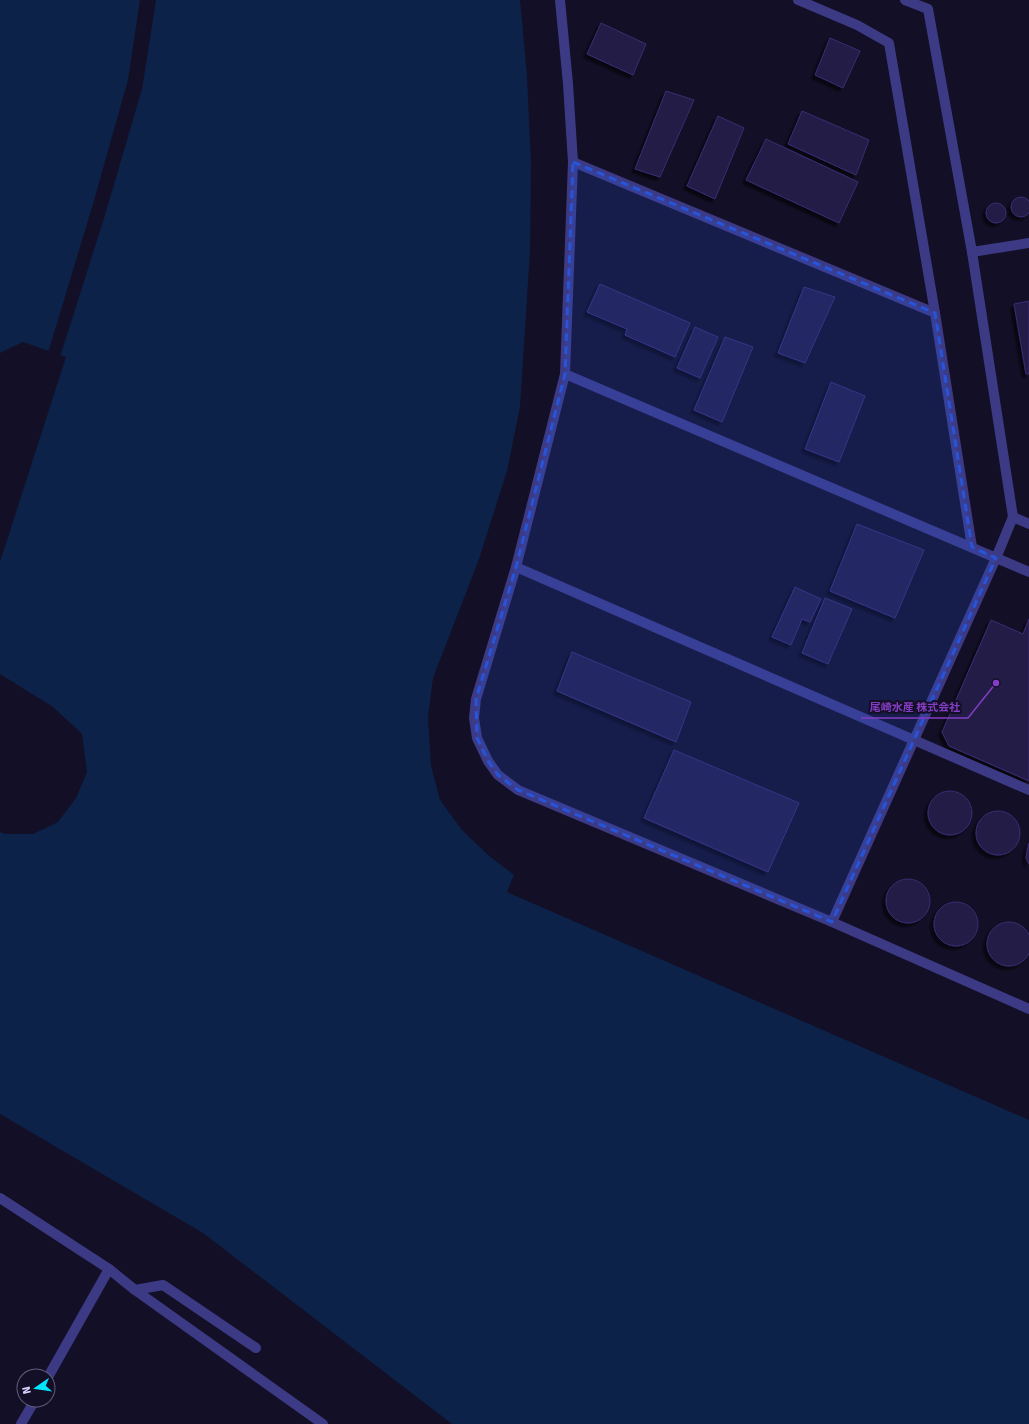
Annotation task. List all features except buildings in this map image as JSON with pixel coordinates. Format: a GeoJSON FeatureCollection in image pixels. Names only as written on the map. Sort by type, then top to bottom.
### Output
{"type":"FeatureCollection","features":[{"type":"Feature","properties":{"kind":"street"},"geometry":{"type":"LineString","coordinates":[[560,0],[568,84],[573,162],[565,374],[516,567],[476,699],[474,718],[477,738],[488,761],[498,775],[518,790],[832,922],[1029,1009]]}},
{"type":"Feature","properties":{"kind":"street"},"geometry":{"type":"LineString","coordinates":[[798,0],[857,25],[889,43],[935,313],[972,547]]}},
{"type":"Feature","properties":{"kind":"street"},"geometry":{"type":"LineString","coordinates":[[832,922],[996,558],[1013,517],[972,252],[928,9],[905,0]]}},
{"type":"Feature","properties":{"kind":"street"},"geometry":{"type":"LineString","coordinates":[[573,162],[935,313]]}},
{"type":"Feature","properties":{"kind":"street"},"geometry":{"type":"LineString","coordinates":[[972,252],[1029,243]]}},
{"type":"Feature","properties":{"kind":"street"},"geometry":{"type":"LineString","coordinates":[[565,374],[1029,572]]}},
{"type":"Feature","properties":{"kind":"street"},"geometry":{"type":"LineString","coordinates":[[1013,517],[1029,524]]}},
{"type":"Feature","properties":{"kind":"street"},"geometry":{"type":"LineString","coordinates":[[516,567],[1029,790]]}},
{"type":"Feature","properties":{"kind":"street"},"geometry":{"type":"LineString","coordinates":[[0,1198],[110,1269],[135,1290],[323,1424]]}},
{"type":"Feature","properties":{"kind":"street"},"geometry":{"type":"LineString","coordinates":[[53,1368],[110,1269]]}},
{"type":"Feature","properties":{"kind":"street"},"geometry":{"type":"LineString","coordinates":[[135,1290],[163,1284],[256,1348]]}},
{"type":"Feature","properties":{"kind":"street"},"geometry":{"type":"LineString","coordinates":[[21,1424],[30,1408]]}},
{"type":"Feature","properties":{"kind":"highlighted area"},"geometry":{"type":"Polygon","coordinates":[[[573,162],[935,313],[972,547],[996,558],[832,922],[518,790],[498,775],[488,761],[477,738],[476,699],[516,567],[565,374],[573,162]]]}},
{"type":"Feature","properties":{"kind":"water"},"geometry":{"type":"Polygon","coordinates":[[[0,0],[520,0],[527,76],[531,164],[530,251],[520,407],[507,471],[479,559],[433,678],[428,717],[431,766],[440,800],[462,830],[487,854],[514,875],[507,892],[1029,1120],[1029,1424],[452,1424],[203,1233],[0,1114],[0,832],[5,834],[33,834],[58,822],[76,798],[87,772],[82,734],[53,707],[0,674],[0,562],[66,357],[23,342],[0,353],[0,0]]]}},
{"type":"Feature","properties":{"kind":"pier"},"geometry":{"type":"Polygon","coordinates":[[[140,0],[156,0],[142,89],[105,215],[60,357],[48,353],[93,204],[128,80],[140,0]]]}},
{"type":"Feature","properties":{"kind":"place","name":"尾崎水産 株式会社"},"geometry":{"type":"Point","coordinates":[996,683]}}]}
